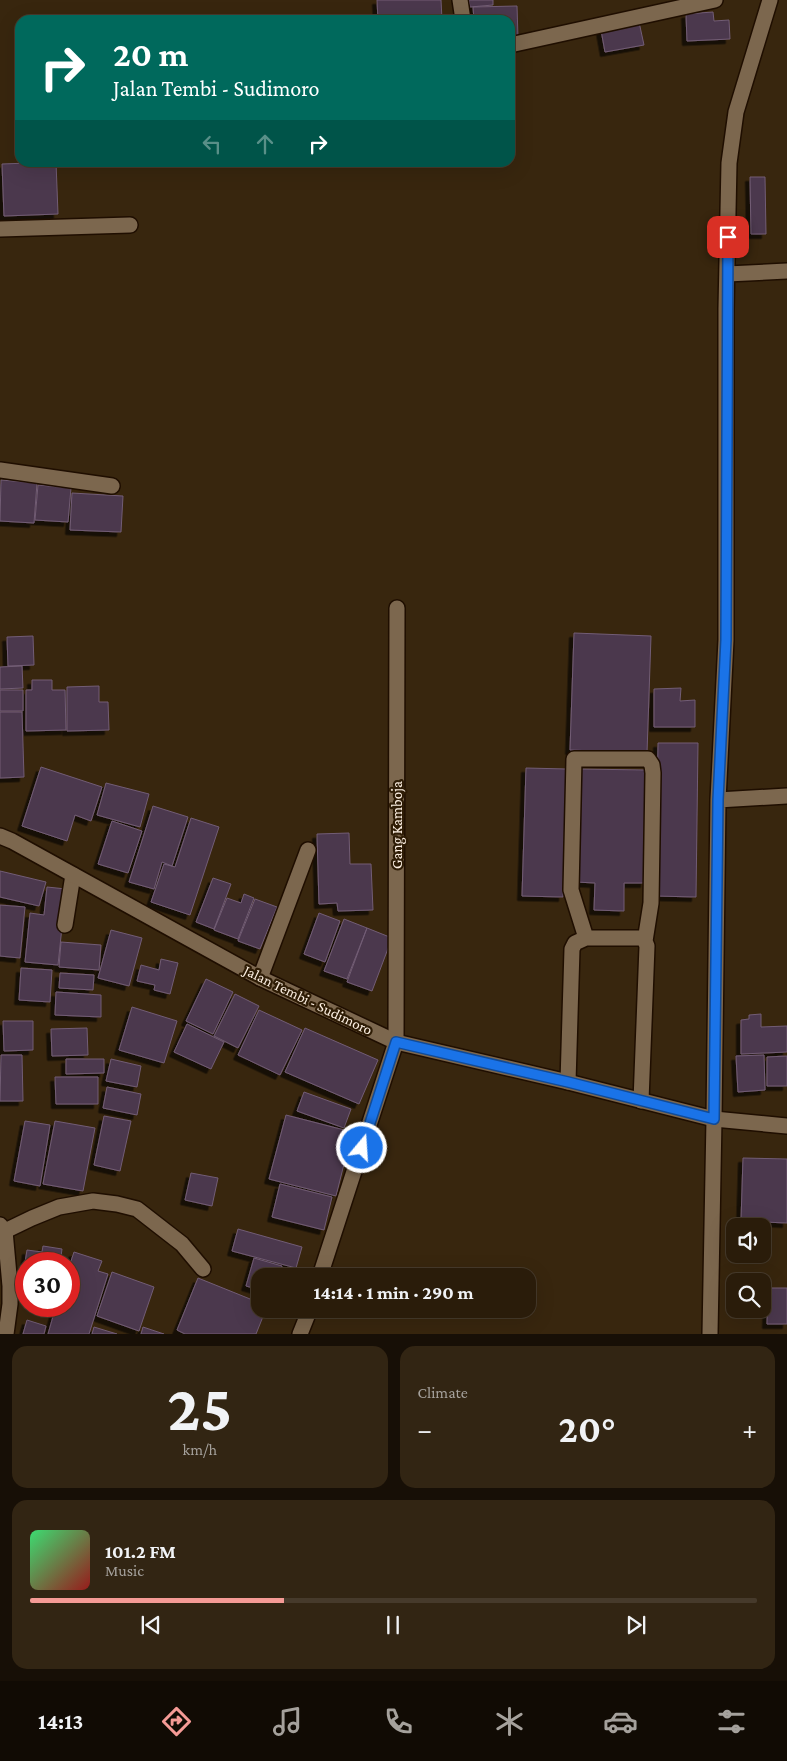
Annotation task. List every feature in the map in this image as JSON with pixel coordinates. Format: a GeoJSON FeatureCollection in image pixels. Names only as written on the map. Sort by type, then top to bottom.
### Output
{"type":"FeatureCollection","features":[{"type":"Feature","properties":{"kind":"street"},"geometry":{"type":"LineString","coordinates":[[460,0],[462,15]]}},
{"type":"Feature","properties":{"kind":"street"},"geometry":{"type":"LineString","coordinates":[[515,44],[716,0]]}},
{"type":"Feature","properties":{"kind":"street"},"geometry":{"type":"LineString","coordinates":[[710,1334],[718,800],[726,640],[727,274],[730,163],[736,112],[770,0]]}},
{"type":"Feature","properties":{"kind":"street"},"geometry":{"type":"LineString","coordinates":[[0,229],[130,225]]}},
{"type":"Feature","properties":{"kind":"street"},"geometry":{"type":"LineString","coordinates":[[727,274],[787,271]]}},
{"type":"Feature","properties":{"kind":"street"},"geometry":{"type":"LineString","coordinates":[[0,470],[112,486]]}},
{"type":"Feature","properties":{"kind":"street","name":"Gang Kamboja"},"geometry":{"type":"LineString","coordinates":[[323,1268],[396,1042],[397,608]]}},
{"type":"Feature","properties":{"kind":"street"},"geometry":{"type":"LineString","coordinates":[[586,938],[571,890],[574,759],[648,759],[652,765],[653,782],[651,903],[645,941],[647,946],[641,1101]]}},
{"type":"Feature","properties":{"kind":"street"},"geometry":{"type":"LineString","coordinates":[[718,800],[787,796]]}},
{"type":"Feature","properties":{"kind":"street","name":"Jalan Tembi - Sudimoro"},"geometry":{"type":"LineString","coordinates":[[0,836],[260,978],[396,1042],[568,1082],[714,1119],[787,1126]]}},
{"type":"Feature","properties":{"kind":"street"},"geometry":{"type":"LineString","coordinates":[[260,978],[308,850]]}},
{"type":"Feature","properties":{"kind":"street"},"geometry":{"type":"LineString","coordinates":[[65,925],[73,875]]}},
{"type":"Feature","properties":{"kind":"street"},"geometry":{"type":"LineString","coordinates":[[568,1082],[572,949],[575,943],[586,938],[641,938],[645,941]]}},
{"type":"Feature","properties":{"kind":"street"},"geometry":{"type":"LineString","coordinates":[[6,1334],[10,1286],[2,1229],[59,1207],[93,1201],[137,1209],[182,1244],[203,1268]]}},
{"type":"Feature","properties":{"kind":"street"},"geometry":{"type":"LineString","coordinates":[[300,1334],[306,1318]]}},
{"type":"Feature","properties":{"kind":"building"},"geometry":{"type":"Polygon","coordinates":[[[377,0],[441,0],[442,15],[378,15],[377,0]]]}},
{"type":"Feature","properties":{"kind":"building"},"geometry":{"type":"Polygon","coordinates":[[[469,0],[493,0],[493,5],[470,7],[469,0]]]}},
{"type":"Feature","properties":{"kind":"building"},"geometry":{"type":"Polygon","coordinates":[[[517,6],[518,38],[515,38],[515,15],[474,15],[473,7],[517,6]]]}},
{"type":"Feature","properties":{"kind":"building"},"geometry":{"type":"Polygon","coordinates":[[[713,12],[714,21],[729,20],[730,39],[687,41],[686,14],[713,12]]]}},
{"type":"Feature","properties":{"kind":"building"},"geometry":{"type":"Polygon","coordinates":[[[639,22],[644,45],[605,52],[601,30],[639,22]]]}},
{"type":"Feature","properties":{"kind":"building"},"geometry":{"type":"Polygon","coordinates":[[[2,164],[15,164],[15,167],[56,167],[58,214],[4,216],[2,164]]]}},
{"type":"Feature","properties":{"kind":"building"},"geometry":{"type":"Polygon","coordinates":[[[750,177],[765,177],[766,234],[751,234],[750,177]]]}},
{"type":"Feature","properties":{"kind":"building"},"geometry":{"type":"Polygon","coordinates":[[[1,480],[37,483],[34,523],[0,521],[1,480]]]}},
{"type":"Feature","properties":{"kind":"building"},"geometry":{"type":"Polygon","coordinates":[[[38,485],[71,488],[68,522],[35,520],[38,485]]]}},
{"type":"Feature","properties":{"kind":"building"},"geometry":{"type":"Polygon","coordinates":[[[72,493],[123,496],[121,532],[70,530],[72,493]]]}},
{"type":"Feature","properties":{"kind":"building"},"geometry":{"type":"Polygon","coordinates":[[[574,633],[651,636],[647,753],[570,750],[574,633]]]}},
{"type":"Feature","properties":{"kind":"building"},"geometry":{"type":"Polygon","coordinates":[[[33,636],[34,665],[8,666],[7,637],[33,636]]]}},
{"type":"Feature","properties":{"kind":"building"},"geometry":{"type":"Polygon","coordinates":[[[22,666],[23,688],[0,689],[0,667],[22,666]]]}},
{"type":"Feature","properties":{"kind":"building"},"geometry":{"type":"Polygon","coordinates":[[[32,680],[52,680],[52,690],[65,690],[66,730],[26,731],[26,690],[32,690],[32,680]]]}},
{"type":"Feature","properties":{"kind":"building"},"geometry":{"type":"Polygon","coordinates":[[[99,686],[99,702],[108,702],[109,730],[67,731],[67,687],[99,686]]]}},
{"type":"Feature","properties":{"kind":"building"},"geometry":{"type":"Polygon","coordinates":[[[681,688],[680,701],[695,700],[695,727],[654,727],[654,689],[681,688]]]}},
{"type":"Feature","properties":{"kind":"building"},"geometry":{"type":"Polygon","coordinates":[[[0,690],[23,690],[23,711],[0,711],[0,690]]]}},
{"type":"Feature","properties":{"kind":"building"},"geometry":{"type":"Polygon","coordinates":[[[0,712],[22,712],[24,777],[0,778],[0,712]]]}},
{"type":"Feature","properties":{"kind":"building"},"geometry":{"type":"Polygon","coordinates":[[[658,743],[698,743],[696,897],[656,896],[658,743]]]}},
{"type":"Feature","properties":{"kind":"building"},"geometry":{"type":"Polygon","coordinates":[[[41,767],[102,787],[91,821],[75,815],[67,841],[22,826],[41,767]]]}},
{"type":"Feature","properties":{"kind":"building"},"geometry":{"type":"Polygon","coordinates":[[[526,768],[567,769],[563,897],[522,896],[526,768]]]}},
{"type":"Feature","properties":{"kind":"building"},"geometry":{"type":"Polygon","coordinates":[[[578,769],[647,770],[645,883],[624,883],[624,911],[594,910],[595,883],[576,882],[578,769]]]}},
{"type":"Feature","properties":{"kind":"building"},"geometry":{"type":"Polygon","coordinates":[[[106,783],[149,794],[140,827],[97,815],[106,783]]]}},
{"type":"Feature","properties":{"kind":"building"},"geometry":{"type":"Polygon","coordinates":[[[153,806],[188,817],[172,866],[162,862],[154,889],[129,882],[153,806]]]}},
{"type":"Feature","properties":{"kind":"building"},"geometry":{"type":"Polygon","coordinates":[[[191,818],[219,827],[190,915],[151,902],[164,864],[175,867],[191,818]]]}},
{"type":"Feature","properties":{"kind":"building"},"geometry":{"type":"Polygon","coordinates":[[[112,821],[142,831],[128,873],[98,864],[112,821]]]}},
{"type":"Feature","properties":{"kind":"building"},"geometry":{"type":"Polygon","coordinates":[[[349,833],[350,864],[371,864],[373,910],[338,911],[337,903],[319,904],[317,834],[349,833]]]}},
{"type":"Feature","properties":{"kind":"building"},"geometry":{"type":"Polygon","coordinates":[[[0,871],[46,882],[39,906],[0,897],[0,871]]]}},
{"type":"Feature","properties":{"kind":"building"},"geometry":{"type":"Polygon","coordinates":[[[213,878],[231,884],[214,929],[196,922],[213,878]]]}},
{"type":"Feature","properties":{"kind":"building"},"geometry":{"type":"Polygon","coordinates":[[[47,887],[66,889],[58,965],[25,962],[30,913],[44,915],[47,887]]]}},
{"type":"Feature","properties":{"kind":"building"},"geometry":{"type":"Polygon","coordinates":[[[244,894],[254,898],[238,939],[214,930],[227,898],[241,903],[244,894]]]}},
{"type":"Feature","properties":{"kind":"building"},"geometry":{"type":"Polygon","coordinates":[[[255,899],[277,907],[260,949],[238,941],[255,899]]]}},
{"type":"Feature","properties":{"kind":"building"},"geometry":{"type":"Polygon","coordinates":[[[0,905],[25,907],[20,958],[0,956],[0,905]]]}},
{"type":"Feature","properties":{"kind":"building"},"geometry":{"type":"Polygon","coordinates":[[[319,913],[340,921],[325,962],[304,954],[319,913]]]}},
{"type":"Feature","properties":{"kind":"building"},"geometry":{"type":"Polygon","coordinates":[[[344,919],[367,928],[347,979],[324,971],[344,919]]]}},
{"type":"Feature","properties":{"kind":"building"},"geometry":{"type":"Polygon","coordinates":[[[367,928],[392,938],[372,991],[347,982],[367,928]]]}},
{"type":"Feature","properties":{"kind":"building"},"geometry":{"type":"Polygon","coordinates":[[[111,930],[142,938],[129,986],[98,978],[111,930]]]}},
{"type":"Feature","properties":{"kind":"building"},"geometry":{"type":"Polygon","coordinates":[[[61,942],[101,945],[99,970],[59,967],[61,942]]]}},
{"type":"Feature","properties":{"kind":"building"},"geometry":{"type":"Polygon","coordinates":[[[161,959],[178,963],[170,994],[154,990],[155,985],[137,981],[141,965],[159,970],[161,959]]]}},
{"type":"Feature","properties":{"kind":"building"},"geometry":{"type":"Polygon","coordinates":[[[21,968],[52,970],[50,1002],[19,1000],[21,968]]]}},
{"type":"Feature","properties":{"kind":"building"},"geometry":{"type":"Polygon","coordinates":[[[60,973],[94,975],[93,990],[59,988],[60,973]]]}},
{"type":"Feature","properties":{"kind":"building"},"geometry":{"type":"Polygon","coordinates":[[[206,979],[233,992],[213,1034],[186,1021],[206,979]]]}},
{"type":"Feature","properties":{"kind":"building"},"geometry":{"type":"Polygon","coordinates":[[[56,992],[101,995],[101,1017],[55,1015],[56,992]]]}},
{"type":"Feature","properties":{"kind":"building"},"geometry":{"type":"Polygon","coordinates":[[[235,994],[259,1006],[238,1048],[214,1036],[235,994]]]}},
{"type":"Feature","properties":{"kind":"building"},"geometry":{"type":"Polygon","coordinates":[[[132,1007],[177,1021],[164,1063],[119,1050],[132,1007]]]}},
{"type":"Feature","properties":{"kind":"building"},"geometry":{"type":"Polygon","coordinates":[[[259,1010],[302,1030],[280,1075],[238,1055],[259,1010]]]}},
{"type":"Feature","properties":{"kind":"building"},"geometry":{"type":"Polygon","coordinates":[[[761,1014],[761,1027],[787,1026],[787,1052],[741,1054],[741,1020],[749,1019],[749,1015],[761,1014]]]}},
{"type":"Feature","properties":{"kind":"building"},"geometry":{"type":"Polygon","coordinates":[[[3,1021],[33,1021],[33,1050],[4,1051],[3,1021]]]}},
{"type":"Feature","properties":{"kind":"building"},"geometry":{"type":"Polygon","coordinates":[[[187,1024],[224,1042],[211,1069],[174,1052],[187,1024]]]}},
{"type":"Feature","properties":{"kind":"building"},"geometry":{"type":"Polygon","coordinates":[[[87,1028],[88,1055],[52,1056],[51,1029],[87,1028]]]}},
{"type":"Feature","properties":{"kind":"building"},"geometry":{"type":"Polygon","coordinates":[[[305,1028],[378,1060],[359,1104],[285,1072],[305,1028]]]}},
{"type":"Feature","properties":{"kind":"building"},"geometry":{"type":"Polygon","coordinates":[[[1,1055],[22,1055],[23,1101],[0,1101],[1,1055]]]}},
{"type":"Feature","properties":{"kind":"building"},"geometry":{"type":"Polygon","coordinates":[[[764,1055],[765,1090],[738,1092],[736,1056],[764,1055]]]}},
{"type":"Feature","properties":{"kind":"building"},"geometry":{"type":"Polygon","coordinates":[[[787,1056],[787,1086],[767,1086],[767,1057],[787,1056]]]}},
{"type":"Feature","properties":{"kind":"building"},"geometry":{"type":"Polygon","coordinates":[[[66,1059],[104,1059],[104,1073],[66,1074],[66,1059]]]}},
{"type":"Feature","properties":{"kind":"building"},"geometry":{"type":"Polygon","coordinates":[[[111,1059],[141,1066],[137,1087],[106,1081],[111,1059]]]}},
{"type":"Feature","properties":{"kind":"building"},"geometry":{"type":"Polygon","coordinates":[[[55,1077],[98,1077],[98,1104],[56,1104],[55,1077]]]}},
{"type":"Feature","properties":{"kind":"building"},"geometry":{"type":"Polygon","coordinates":[[[107,1087],[141,1094],[137,1115],[103,1108],[107,1087]]]}},
{"type":"Feature","properties":{"kind":"building"},"geometry":{"type":"Polygon","coordinates":[[[304,1092],[351,1109],[344,1128],[297,1111],[304,1092]]]}},
{"type":"Feature","properties":{"kind":"building"},"geometry":{"type":"Polygon","coordinates":[[[286,1115],[352,1132],[336,1196],[269,1179],[286,1115]]]}},
{"type":"Feature","properties":{"kind":"building"},"geometry":{"type":"Polygon","coordinates":[[[104,1116],[131,1121],[120,1171],[94,1165],[104,1116]]]}},
{"type":"Feature","properties":{"kind":"building"},"geometry":{"type":"Polygon","coordinates":[[[25,1121],[50,1125],[40,1186],[14,1181],[25,1121]]]}},
{"type":"Feature","properties":{"kind":"building"},"geometry":{"type":"Polygon","coordinates":[[[55,1121],[95,1128],[83,1191],[43,1184],[55,1121]]]}},
{"type":"Feature","properties":{"kind":"building"},"geometry":{"type":"Polygon","coordinates":[[[743,1158],[787,1159],[787,1223],[771,1222],[771,1218],[741,1218],[743,1158]]]}},
{"type":"Feature","properties":{"kind":"building"},"geometry":{"type":"Polygon","coordinates":[[[191,1173],[218,1178],[212,1206],[185,1200],[191,1173]]]}},
{"type":"Feature","properties":{"kind":"building"},"geometry":{"type":"Polygon","coordinates":[[[280,1184],[332,1197],[324,1230],[272,1217],[280,1184]]]}},
{"type":"Feature","properties":{"kind":"building"},"geometry":{"type":"Polygon","coordinates":[[[238,1229],[302,1247],[296,1268],[232,1251],[238,1229]]]}},
{"type":"Feature","properties":{"kind":"building"},"geometry":{"type":"Polygon","coordinates":[[[43,1246],[62,1249],[62,1252],[42,1252],[43,1246]]]}},
{"type":"Feature","properties":{"kind":"building"},"geometry":{"type":"Polygon","coordinates":[[[80,1254],[102,1261],[98,1271],[108,1274],[89,1334],[48,1334],[53,1317],[80,1317],[80,1254]]]}},
{"type":"Feature","properties":{"kind":"building"},"geometry":{"type":"Polygon","coordinates":[[[254,1258],[282,1266],[281,1268],[251,1268],[254,1258]]]}},
{"type":"Feature","properties":{"kind":"building"},"geometry":{"type":"Polygon","coordinates":[[[251,1268],[251,1287],[246,1286],[251,1268]]]}},
{"type":"Feature","properties":{"kind":"building"},"geometry":{"type":"Polygon","coordinates":[[[112,1272],[154,1287],[139,1331],[97,1316],[112,1272]]]}},
{"type":"Feature","properties":{"kind":"building"},"geometry":{"type":"Polygon","coordinates":[[[198,1278],[251,1299],[251,1318],[262,1318],[256,1334],[185,1334],[177,1330],[198,1278]]]}},
{"type":"Feature","properties":{"kind":"building"},"geometry":{"type":"Polygon","coordinates":[[[771,1288],[787,1288],[787,1324],[767,1324],[767,1318],[771,1318],[771,1288]]]}},
{"type":"Feature","properties":{"kind":"building"},"geometry":{"type":"Polygon","coordinates":[[[27,1320],[46,1326],[44,1334],[23,1334],[27,1320]]]}},
{"type":"Feature","properties":{"kind":"building"},"geometry":{"type":"Polygon","coordinates":[[[94,1327],[117,1334],[92,1334],[94,1327]]]}},
{"type":"Feature","properties":{"kind":"building"},"geometry":{"type":"Polygon","coordinates":[[[143,1327],[164,1334],[141,1334],[143,1327]]]}},
{"type":"Feature","properties":{"kind":"route"},"geometry":{"type":"LineString","coordinates":[[362,1148],[396,1042],[568,1082],[714,1119],[718,800],[726,640],[726,309],[728,237]]}}]}
